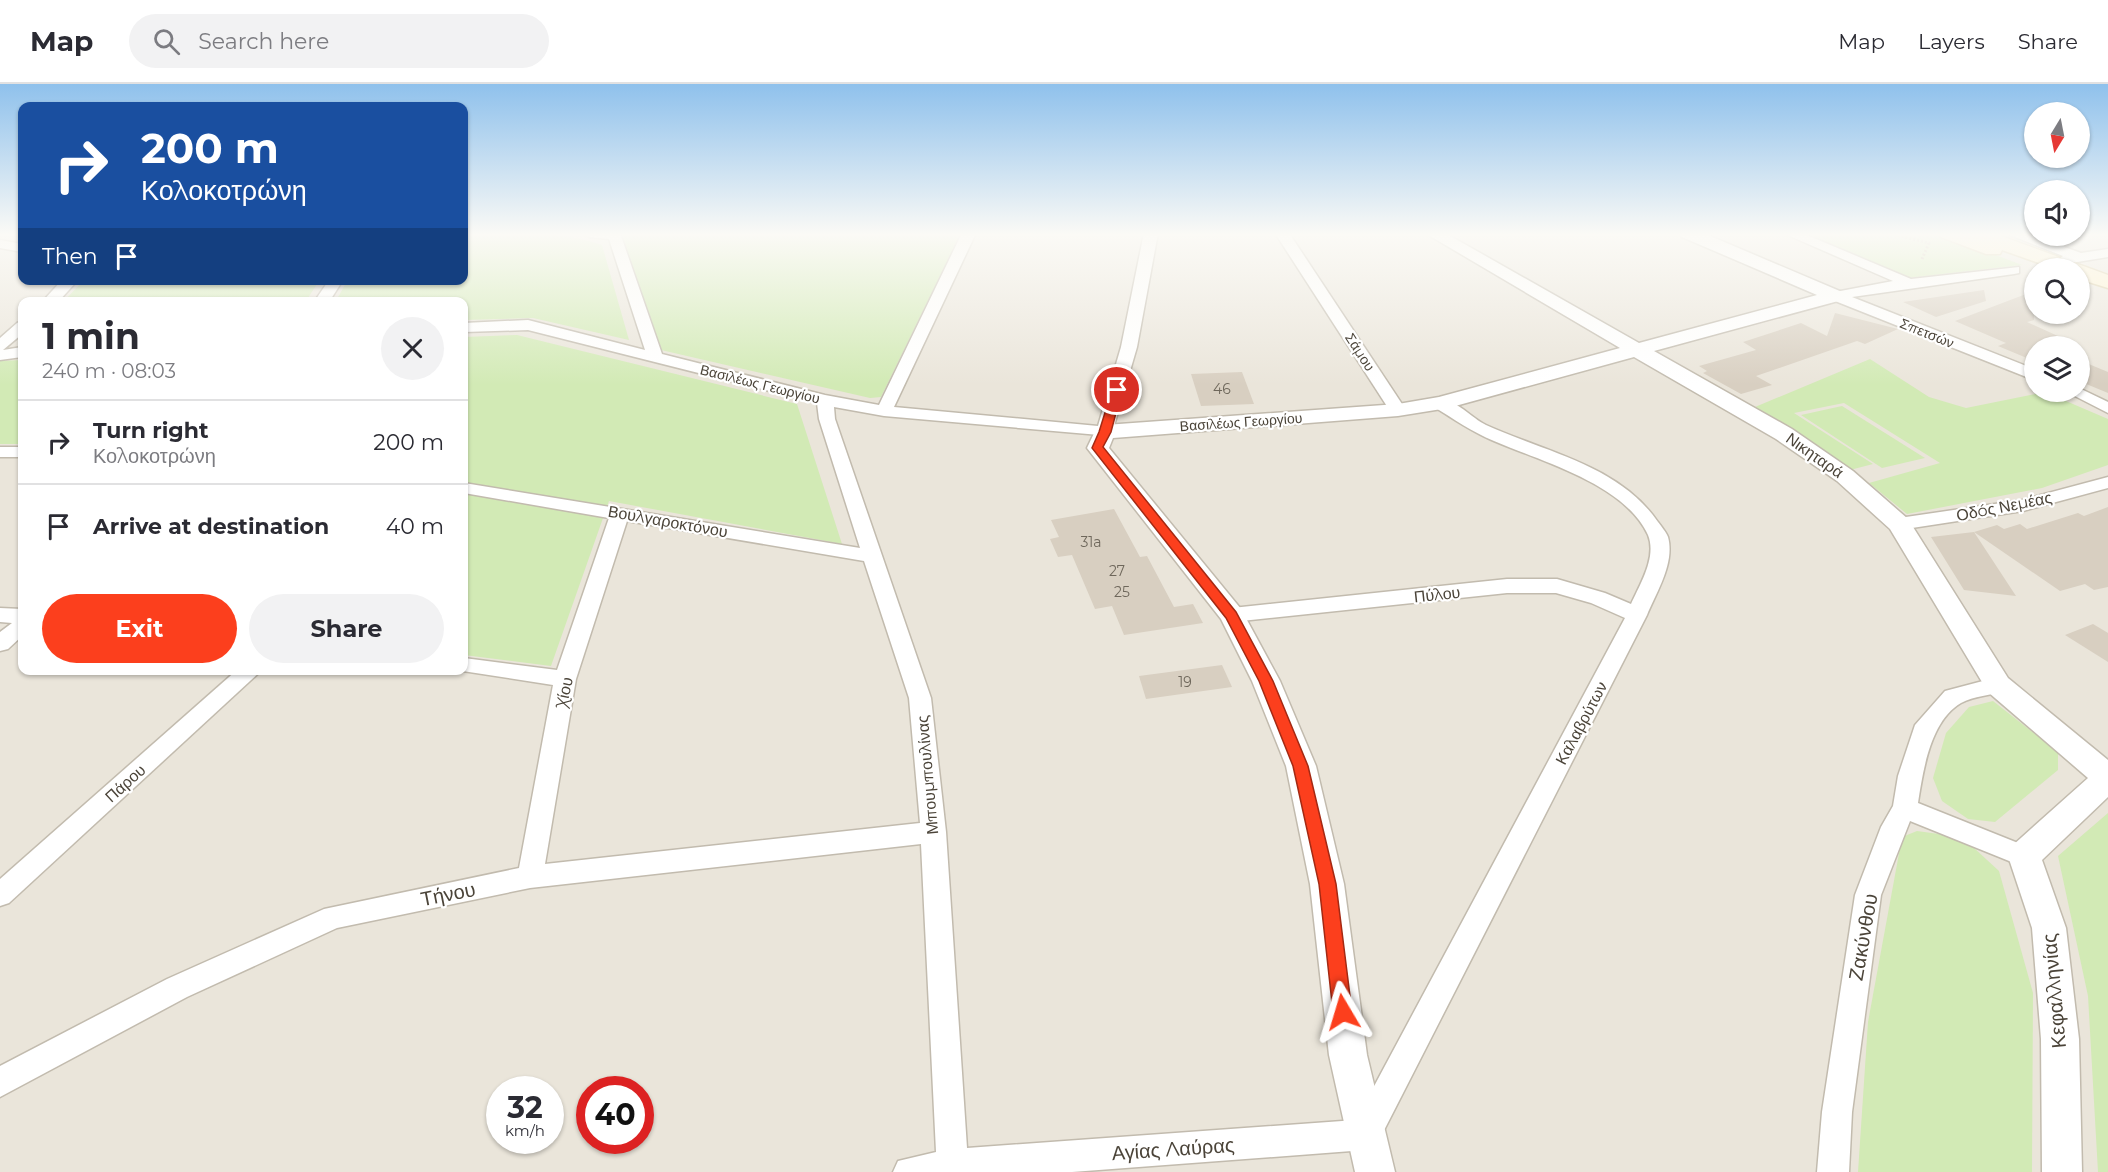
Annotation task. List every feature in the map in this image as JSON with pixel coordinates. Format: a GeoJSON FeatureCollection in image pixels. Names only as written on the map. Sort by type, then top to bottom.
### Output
{"type":"FeatureCollection","features":[{"type":"Feature","properties":{"kind":"main road"},"geometry":{"type":"LineString","coordinates":[[2090,286],[2108,292]]}},
{"type":"Feature","properties":{"kind":"street"},"geometry":{"type":"LineString","coordinates":[[630,284],[655,357]]}},
{"type":"Feature","properties":{"kind":"street"},"geometry":{"type":"LineString","coordinates":[[884,411],[945,284]]}},
{"type":"Feature","properties":{"kind":"street"},"geometry":{"type":"LineString","coordinates":[[1141,284],[1129,347],[1105,432],[1098,448],[1232,615],[1266,681],[1300,766],[1327,884],[1348,1055],[1375,1172]]}},
{"type":"Feature","properties":{"kind":"street","name":"Σάμου"},"geometry":{"type":"LineString","coordinates":[[1315,284],[1398,410]]}},
{"type":"Feature","properties":{"kind":"street","name":"Νικηταρά"},"geometry":{"type":"LineString","coordinates":[[1524,284],[1784,434],[1845,476],[1899,524],[1998,685],[2108,778]]}},
{"type":"Feature","properties":{"kind":"street","name":"Σπετσών"},"geometry":{"type":"LineString","coordinates":[[1806,284],[2024,371]]}},
{"type":"Feature","properties":{"kind":"street","name":"Βασιλέως Γεωργίου"},"geometry":{"type":"LineString","coordinates":[[468,328],[528,325],[825,400],[884,411],[1105,432],[1398,410],[1440,403],[1835,296],[1910,284]]}},
{"type":"Feature","properties":{"kind":"street"},"geometry":{"type":"LineString","coordinates":[[54,297],[66,285]]}},
{"type":"Feature","properties":{"kind":"street"},"geometry":{"type":"LineString","coordinates":[[0,346],[18,330]]}},
{"type":"Feature","properties":{"kind":"street"},"geometry":{"type":"LineString","coordinates":[[0,355],[18,353]]}},
{"type":"Feature","properties":{"kind":"street"},"geometry":{"type":"LineString","coordinates":[[2090,399],[2108,408]]}},
{"type":"Feature","properties":{"kind":"street","name":"Μπουμπουλίνας"},"geometry":{"type":"LineString","coordinates":[[825,400],[827,419],[921,698],[933,832],[952,1166]]}},
{"type":"Feature","properties":{"kind":"street","name":"Καλαβρύτων"},"geometry":{"type":"LineString","coordinates":[[1365,1135],[1637,615],[1659,562],[1658,536],[1639,508],[1609,486],[1567,462],[1492,434],[1440,403]]}},
{"type":"Feature","properties":{"kind":"street"},"geometry":{"type":"LineString","coordinates":[[0,452],[18,452]]}},
{"type":"Feature","properties":{"kind":"street","name":"Οδóς Νεμέας"},"geometry":{"type":"LineString","coordinates":[[1899,524],[2023,505],[2108,482]]}},
{"type":"Feature","properties":{"kind":"street","name":"Βουλγαροκτόνου"},"geometry":{"type":"LineString","coordinates":[[468,489],[872,556]]}},
{"type":"Feature","properties":{"kind":"street","name":"Χίου"},"geometry":{"type":"LineString","coordinates":[[530,877],[565,679],[621,513]]}},
{"type":"Feature","properties":{"kind":"street","name":"Πύλου"},"geometry":{"type":"LineString","coordinates":[[1232,615],[1507,586],[1557,586],[1598,598],[1637,615]]}},
{"type":"Feature","properties":{"kind":"street"},"geometry":{"type":"LineString","coordinates":[[0,615],[18,616]]}},
{"type":"Feature","properties":{"kind":"street"},"geometry":{"type":"LineString","coordinates":[[0,644],[18,628]]}},
{"type":"Feature","properties":{"kind":"street"},"geometry":{"type":"LineString","coordinates":[[468,667],[565,679]]}},
{"type":"Feature","properties":{"kind":"street","name":"Πάρου"},"geometry":{"type":"LineString","coordinates":[[0,895],[245,675]]}},
{"type":"Feature","properties":{"kind":"street","name":"Ζακύνθου"},"geometry":{"type":"LineString","coordinates":[[1833,1172],[1837,1112],[1868,895],[1893,827],[1905,808],[1910,776],[1926,725],[1953,697],[1998,685]]}},
{"type":"Feature","properties":{"kind":"street"},"geometry":{"type":"LineString","coordinates":[[1905,808],[2024,856],[2108,778]]}},
{"type":"Feature","properties":{"kind":"street","name":"Τήνου"},"geometry":{"type":"LineString","coordinates":[[0,1082],[177,988],[333,917],[530,877],[933,832]]}},
{"type":"Feature","properties":{"kind":"street","name":"Κεφαλληνίας"},"geometry":{"type":"LineString","coordinates":[[2024,856],[2049,928],[2060,1039],[2062,1172]]}},
{"type":"Feature","properties":{"kind":"street","name":"Αγίας Λαύρας"},"geometry":{"type":"LineString","coordinates":[[909,1172],[952,1166],[1365,1135]]}},
{"type":"Feature","properties":{"kind":"shaded area"},"geometry":{"type":"Polygon","coordinates":[[[0,284],[2024,284],[2024,324],[2090,324],[2090,284],[2108,284],[2108,1172],[0,1172],[0,284]]]}},
{"type":"Feature","properties":{"kind":"green space"},"geometry":{"type":"Polygon","coordinates":[[[613,284],[629,340],[533,318],[468,320],[468,297],[338,297],[345,285],[613,284]]]}},
{"type":"Feature","properties":{"kind":"green space"},"geometry":{"type":"Polygon","coordinates":[[[638,284],[936,284],[881,397],[870,398],[661,350],[638,284]]]}},
{"type":"Feature","properties":{"kind":"green space"},"geometry":{"type":"Polygon","coordinates":[[[79,285],[316,285],[309,297],[68,297],[79,285]]]}},
{"type":"Feature","properties":{"kind":"green space"},"geometry":{"type":"Polygon","coordinates":[[[517,335],[797,404],[842,544],[609,501],[551,666],[468,656],[468,337],[517,335]]]}},
{"type":"Feature","properties":{"kind":"green space"},"geometry":{"type":"Polygon","coordinates":[[[1870,359],[1929,397],[1966,408],[2024,396],[2024,402],[2068,402],[2108,419],[2108,465],[2042,488],[1907,514],[1869,483],[1940,463],[1844,403],[1794,413],[1873,464],[1850,470],[1755,407],[1870,359]]]}},
{"type":"Feature","properties":{"kind":"green space"},"geometry":{"type":"Polygon","coordinates":[[[18,360],[18,444],[0,444],[0,361],[18,360]]]}},
{"type":"Feature","properties":{"kind":"green space"},"geometry":{"type":"Polygon","coordinates":[[[1842,406],[1925,458],[1882,468],[1801,415],[1842,406]]]}},
{"type":"Feature","properties":{"kind":"green space"},"geometry":{"type":"Polygon","coordinates":[[[1993,701],[2058,752],[2058,770],[1995,822],[1968,819],[1942,801],[1933,778],[1946,733],[1969,707],[1993,701]]]}},
{"type":"Feature","properties":{"kind":"green space"},"geometry":{"type":"Polygon","coordinates":[[[2108,813],[2108,1172],[2098,1172],[2088,996],[2058,856],[2108,813]]]}},
{"type":"Feature","properties":{"kind":"green space"},"geometry":{"type":"Polygon","coordinates":[[[1917,831],[1946,835],[1974,848],[1999,871],[2033,993],[2032,1172],[1858,1172],[1868,1022],[1902,837],[1917,831]]]}},
{"type":"Feature","properties":{"kind":"building"},"geometry":{"type":"Polygon","coordinates":[[[1984,290],[1986,301],[1936,317],[1903,302],[1984,290]]]}},
{"type":"Feature","properties":{"kind":"building"},"geometry":{"type":"Polygon","coordinates":[[[2024,295],[2024,324],[2031,324],[2058,336],[2024,336],[2024,357],[1998,346],[2006,343],[1955,321],[2024,295]]]}},
{"type":"Feature","properties":{"kind":"building"},"geometry":{"type":"Polygon","coordinates":[[[1835,313],[1898,329],[1865,344],[1857,341],[1756,376],[1772,385],[1741,394],[1703,373],[1707,371],[1699,366],[1756,350],[1743,342],[1801,323],[1827,336],[1835,313]]]}},
{"type":"Feature","properties":{"kind":"building"},"geometry":{"type":"Polygon","coordinates":[[[2090,365],[2108,372],[2108,393],[2090,386],[2090,365]]]}},
{"type":"Feature","properties":{"kind":"building"},"geometry":{"type":"Polygon","coordinates":[[[1242,372],[1254,404],[1201,406],[1191,374],[1242,372]]]}},
{"type":"Feature","properties":{"kind":"building"},"geometry":{"type":"Polygon","coordinates":[[[2108,507],[2108,587],[2094,590],[2085,584],[2060,591],[1974,532],[1997,525],[2004,529],[2020,524],[2027,529],[2078,513],[2084,516],[2108,507]]]}},
{"type":"Feature","properties":{"kind":"building"},"geometry":{"type":"Polygon","coordinates":[[[1114,509],[1140,557],[1147,556],[1174,607],[1193,604],[1203,623],[1124,635],[1112,606],[1095,609],[1072,555],[1058,557],[1050,539],[1059,537],[1051,520],[1114,509]]]}},
{"type":"Feature","properties":{"kind":"building"},"geometry":{"type":"Polygon","coordinates":[[[1974,532],[2016,596],[1964,590],[1931,537],[1974,532]]]}},
{"type":"Feature","properties":{"kind":"building"},"geometry":{"type":"Polygon","coordinates":[[[2093,624],[2108,633],[2108,662],[2065,635],[2093,624]]]}},
{"type":"Feature","properties":{"kind":"building"},"geometry":{"type":"Polygon","coordinates":[[[1222,665],[1232,687],[1146,699],[1139,676],[1222,665]]]}},
{"type":"Feature","properties":{"kind":"route"},"geometry":{"type":"LineString","coordinates":[[1117,390],[1098,448],[1232,615],[1266,681],[1300,766],[1327,884],[1343,1012]]}}]}
